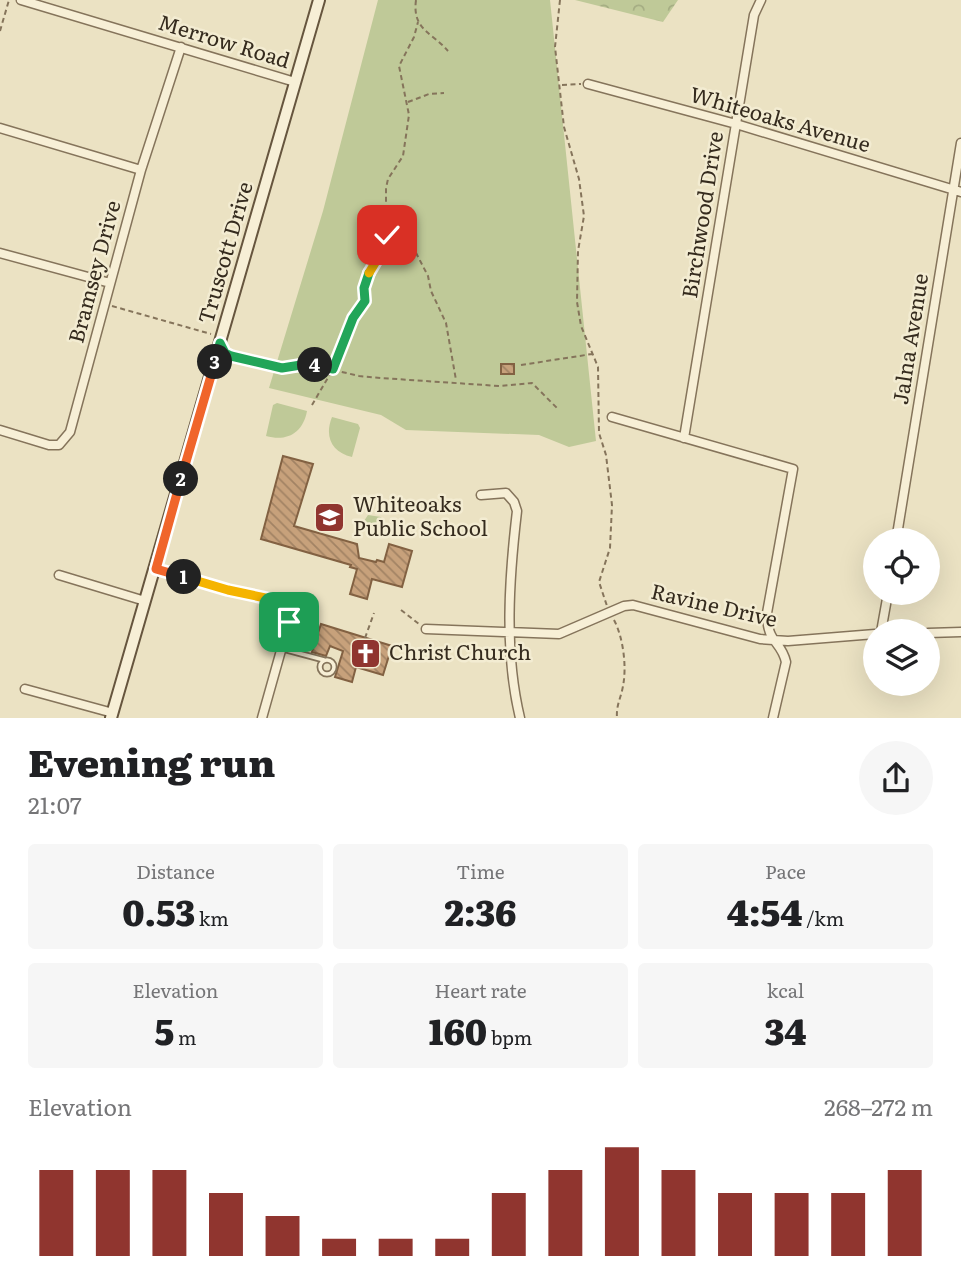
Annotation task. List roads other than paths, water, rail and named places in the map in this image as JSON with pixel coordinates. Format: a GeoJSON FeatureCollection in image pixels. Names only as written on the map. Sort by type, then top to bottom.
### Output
{"type":"FeatureCollection","features":[{"type":"Feature","properties":{"kind":"street","name":"Merrow Road"},"geometry":{"type":"LineString","coordinates":[[21,0],[295,82]]}},
{"type":"Feature","properties":{"kind":"street","name":"Truscott Drive"},"geometry":{"type":"LineString","coordinates":[[112,715],[320,0]]}},
{"type":"Feature","properties":{"kind":"street","name":"Birchwood Drive"},"geometry":{"type":"LineString","coordinates":[[684,438],[754,15],[761,0]]}},
{"type":"Feature","properties":{"kind":"street","name":"Bramsey Drive"},"geometry":{"type":"LineString","coordinates":[[0,430],[49,445],[59,445],[67,438],[141,170],[181,47]]}},
{"type":"Feature","properties":{"kind":"street","name":"Whiteoaks Avenue"},"geometry":{"type":"LineString","coordinates":[[588,83],[736,124],[957,191]]}},
{"type":"Feature","properties":{"kind":"street"},"geometry":{"type":"LineString","coordinates":[[0,128],[141,170]]}},
{"type":"Feature","properties":{"kind":"street","name":"Jalna Avenue"},"geometry":{"type":"LineString","coordinates":[[898,528],[957,191],[961,143]]}},
{"type":"Feature","properties":{"kind":"street"},"geometry":{"type":"LineString","coordinates":[[0,253],[110,283]]}},
{"type":"Feature","properties":{"kind":"street"},"geometry":{"type":"LineString","coordinates":[[612,417],[793,470],[768,613],[767,629],[784,654],[786,662],[773,718]]}},
{"type":"Feature","properties":{"kind":"street"},"geometry":{"type":"LineString","coordinates":[[481,495],[506,494],[514,502],[517,511],[509,584],[515,697],[520,718]]}},
{"type":"Feature","properties":{"kind":"street"},"geometry":{"type":"LineString","coordinates":[[156,569],[228,590],[275,600],[285,606],[289,622],[262,718]]}},
{"type":"Feature","properties":{"kind":"street"},"geometry":{"type":"LineString","coordinates":[[59,575],[145,601]]}},
{"type":"Feature","properties":{"kind":"street","name":"Ravine Drive"},"geometry":{"type":"LineString","coordinates":[[426,629],[559,635],[624,606],[633,605],[760,639],[863,635]]}},
{"type":"Feature","properties":{"kind":"street"},"geometry":{"type":"LineString","coordinates":[[940,633],[961,632]]}},
{"type":"Feature","properties":{"kind":"street"},"geometry":{"type":"LineString","coordinates":[[25,689],[112,715]]}},
{"type":"Feature","properties":{"kind":"lane"},"geometry":{"type":"LineString","coordinates":[[281,648],[332,661],[333,669],[327,674],[320,669],[324,660]]}},
{"type":"Feature","properties":{"kind":"place","name":"Whiteoaks Public School"},"geometry":{"type":"Point","coordinates":[330,517]}},
{"type":"Feature","properties":{"kind":"place","name":"Christ Church"},"geometry":{"type":"Point","coordinates":[366,653]}}]}
